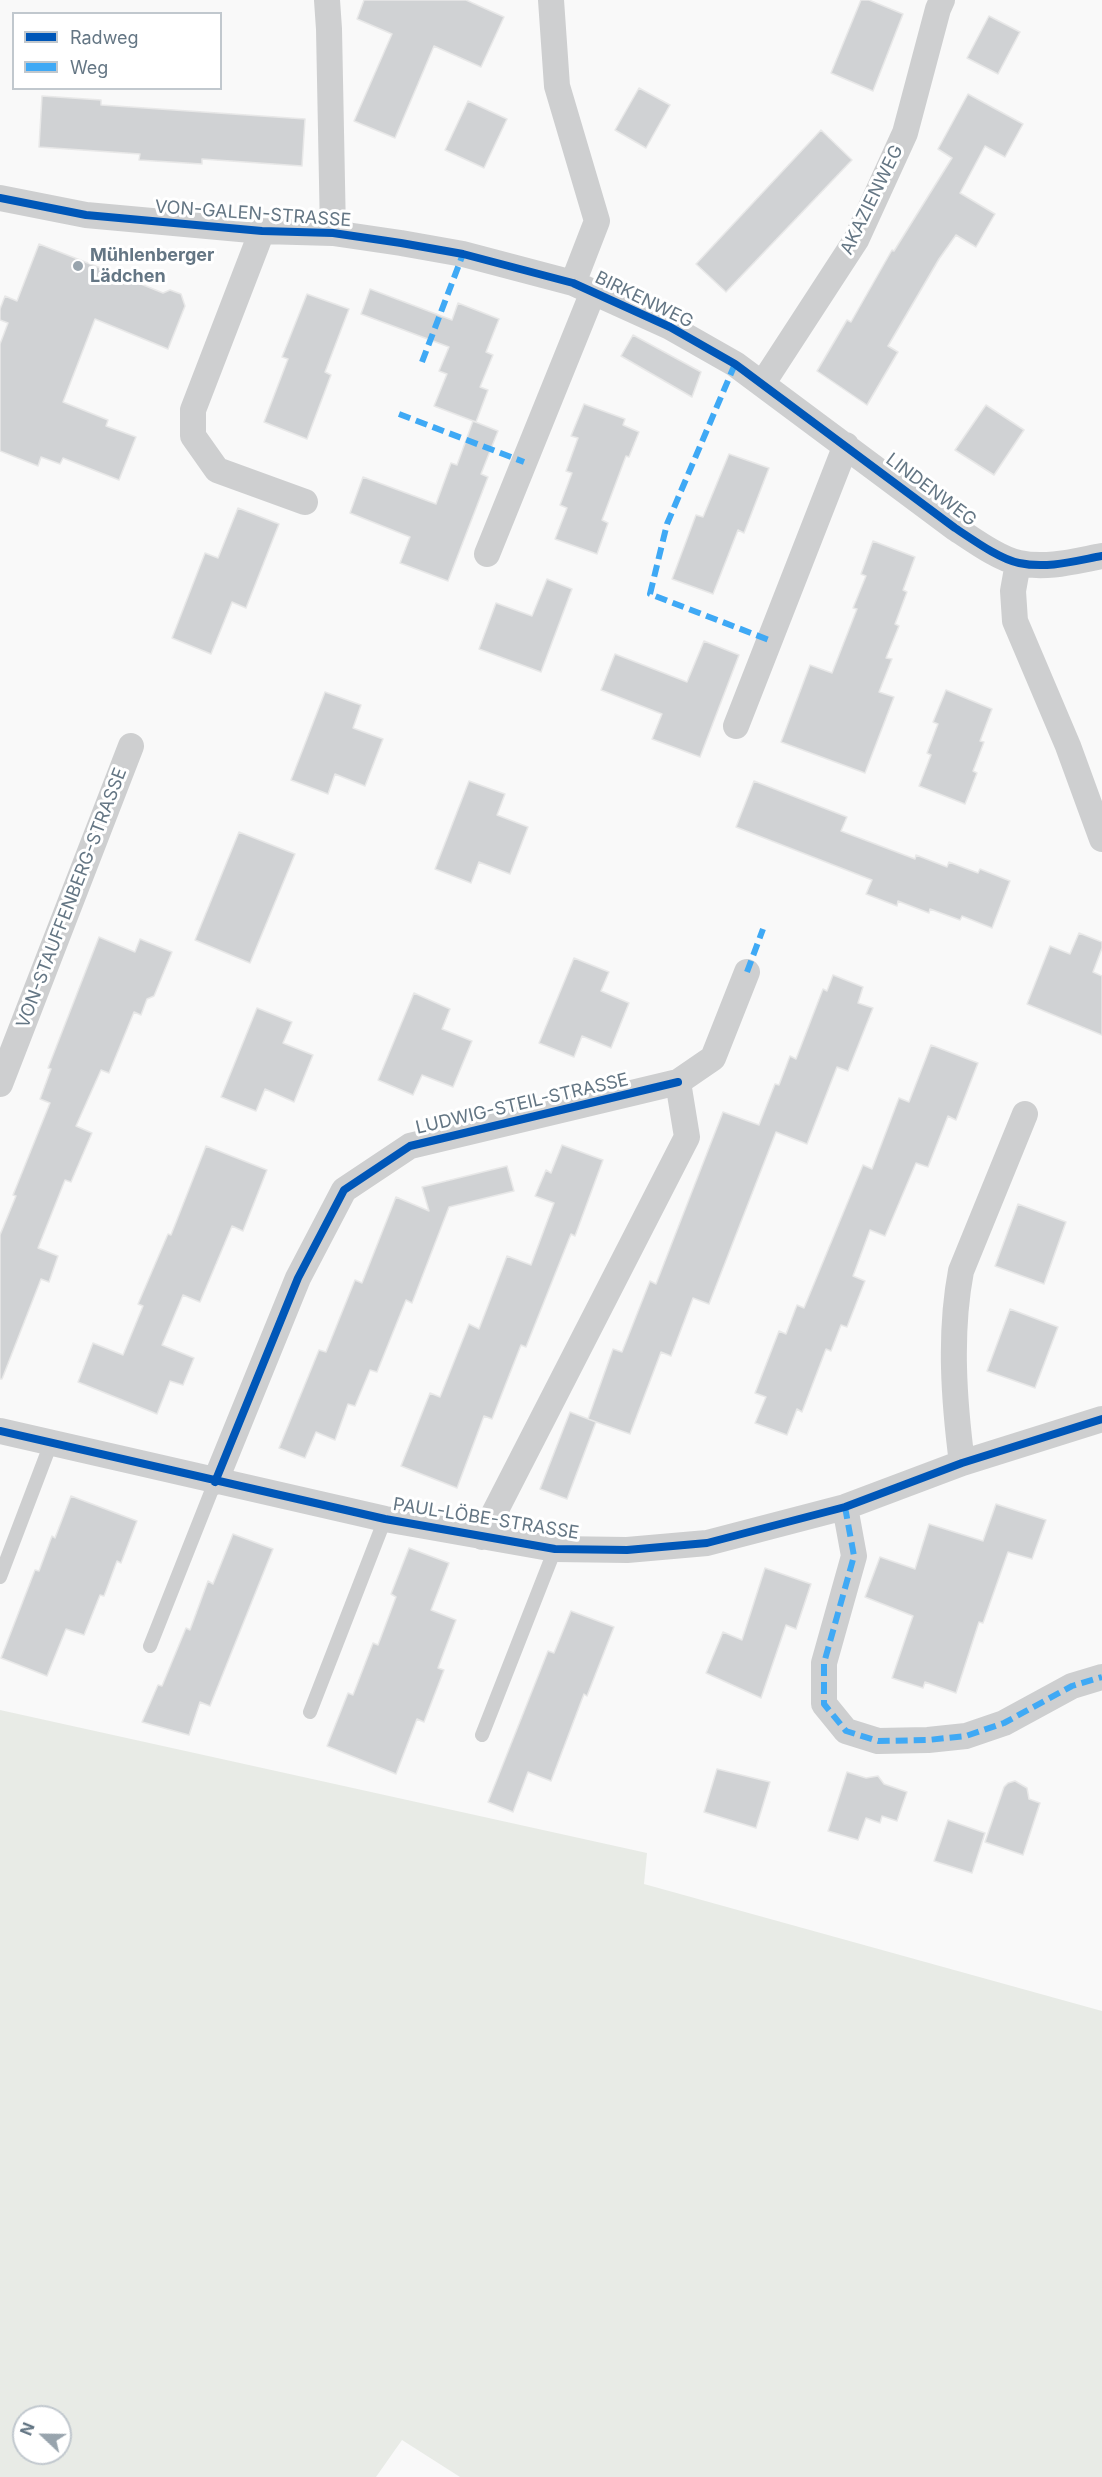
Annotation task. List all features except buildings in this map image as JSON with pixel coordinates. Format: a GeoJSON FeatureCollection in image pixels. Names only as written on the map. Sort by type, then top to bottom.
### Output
{"type":"FeatureCollection","features":[{"type":"Feature","properties":{"kind":"street"},"geometry":{"type":"LineString","coordinates":[[327,0],[333,233]]}},
{"type":"Feature","properties":{"kind":"street","name":"BIRKENWEG"},"geometry":{"type":"LineString","coordinates":[[487,554],[583,287],[597,221],[557,86],[551,0]]}},
{"type":"Feature","properties":{"kind":"street","name":"AKAZIENWEG"},"geometry":{"type":"LineString","coordinates":[[763,383],[856,240],[905,133],[942,0]]}},
{"type":"Feature","properties":{"kind":"street","name":"VON-GALEN-STRASSE"},"geometry":{"type":"LineString","coordinates":[[2,204],[86,215],[262,231],[333,233],[464,254],[583,287]]}},
{"type":"Feature","properties":{"kind":"street","name":"VON-GALEN-STRASSE"},"geometry":{"type":"LineString","coordinates":[[262,231],[194,410],[194,436],[217,470],[305,502]]}},
{"type":"Feature","properties":{"kind":"street","name":"BIRKENWEG"},"geometry":{"type":"LineString","coordinates":[[583,287],[670,327],[735,364],[763,383]]}},
{"type":"Feature","properties":{"kind":"street","name":"LINDENWEG"},"geometry":{"type":"LineString","coordinates":[[763,383],[983,547],[1018,563],[1052,565],[1102,556]]}},
{"type":"Feature","properties":{"kind":"street"},"geometry":{"type":"LineString","coordinates":[[736,726],[846,445]]}},
{"type":"Feature","properties":{"kind":"street"},"geometry":{"type":"LineString","coordinates":[[1018,563],[1013,591],[1015,621],[1068,746],[1102,839]]}},
{"type":"Feature","properties":{"kind":"street","name":"VON-STAUFFENBERG-STRASSE"},"geometry":{"type":"LineString","coordinates":[[0,1084],[131,747]]}},
{"type":"Feature","properties":{"kind":"street","name":"LUDWIG-STEIL-STRASSE"},"geometry":{"type":"LineString","coordinates":[[215,1482],[298,1278],[344,1190],[410,1146],[678,1082],[713,1058],[747,972]]}},
{"type":"Feature","properties":{"kind":"street"},"geometry":{"type":"LineString","coordinates":[[482,1537],[687,1137],[678,1082]]}},
{"type":"Feature","properties":{"kind":"street"},"geometry":{"type":"LineString","coordinates":[[962,1463],[955,1406],[957,1296],[961,1272],[1025,1114]]}},
{"type":"Feature","properties":{"kind":"street","name":"PAUL-LÖBE-STRASSE"},"geometry":{"type":"LineString","coordinates":[[0,1431],[215,1482],[385,1519],[555,1549],[627,1550],[708,1543],[845,1507],[962,1463],[1102,1419]]}},
{"type":"Feature","properties":{"kind":"street"},"geometry":{"type":"LineString","coordinates":[[845,1507],[854,1556],[824,1663],[824,1704],[846,1731],[878,1740],[928,1740],[966,1736],[1004,1723],[1072,1686],[1102,1677]]}},
{"type":"Feature","properties":{"kind":"lane"},"geometry":{"type":"LineString","coordinates":[[0,1577],[51,1443]]}},
{"type":"Feature","properties":{"kind":"lane"},"geometry":{"type":"LineString","coordinates":[[150,1647],[215,1482]]}},
{"type":"Feature","properties":{"kind":"lane"},"geometry":{"type":"LineString","coordinates":[[310,1712],[385,1519]]}},
{"type":"Feature","properties":{"kind":"lane"},"geometry":{"type":"LineString","coordinates":[[482,1735],[555,1549]]}},
{"type":"Feature","properties":{"kind":"shaded area"},"geometry":{"type":"Polygon","coordinates":[[[0,1710],[647,1853],[644,1884],[1102,2011],[1102,2477],[460,2477],[402,2440],[376,2477],[0,2477],[0,1710]]]}},
{"type":"Feature","properties":{"kind":"marked path"},"geometry":{"type":"LineString","coordinates":[[422,362],[463,254]]}},
{"type":"Feature","properties":{"kind":"marked path"},"geometry":{"type":"LineString","coordinates":[[735,364],[667,524],[650,594],[769,640]]}},
{"type":"Feature","properties":{"kind":"marked path"},"geometry":{"type":"LineString","coordinates":[[399,414],[524,462]]}},
{"type":"Feature","properties":{"kind":"marked path"},"geometry":{"type":"LineString","coordinates":[[747,972],[763,929]]}},
{"type":"Feature","properties":{"kind":"marked path"},"geometry":{"type":"LineString","coordinates":[[845,1507],[854,1556],[824,1663],[824,1704],[846,1731],[878,1741],[928,1740],[966,1736],[1004,1723],[1072,1686],[1102,1677]]}},
{"type":"Feature","properties":{"kind":"cycle path"},"geometry":{"type":"LineString","coordinates":[[0,198],[86,215],[262,231],[333,233],[401,243],[463,254],[573,283],[670,327],[735,364],[955,528],[994,553],[1011,561],[1029,565],[1061,564],[1102,556]]}},
{"type":"Feature","properties":{"kind":"cycle path"},"geometry":{"type":"LineString","coordinates":[[215,1482],[298,1278],[344,1190],[410,1146],[678,1082]]}},
{"type":"Feature","properties":{"kind":"cycle path"},"geometry":{"type":"LineString","coordinates":[[0,1431],[385,1519],[555,1549],[627,1550],[707,1543],[845,1507],[962,1463],[1102,1419]]}},
{"type":"Feature","properties":{"kind":"place","name":"Mühlenberger Lädchen"},"geometry":{"type":"Point","coordinates":[78,266]}}]}
